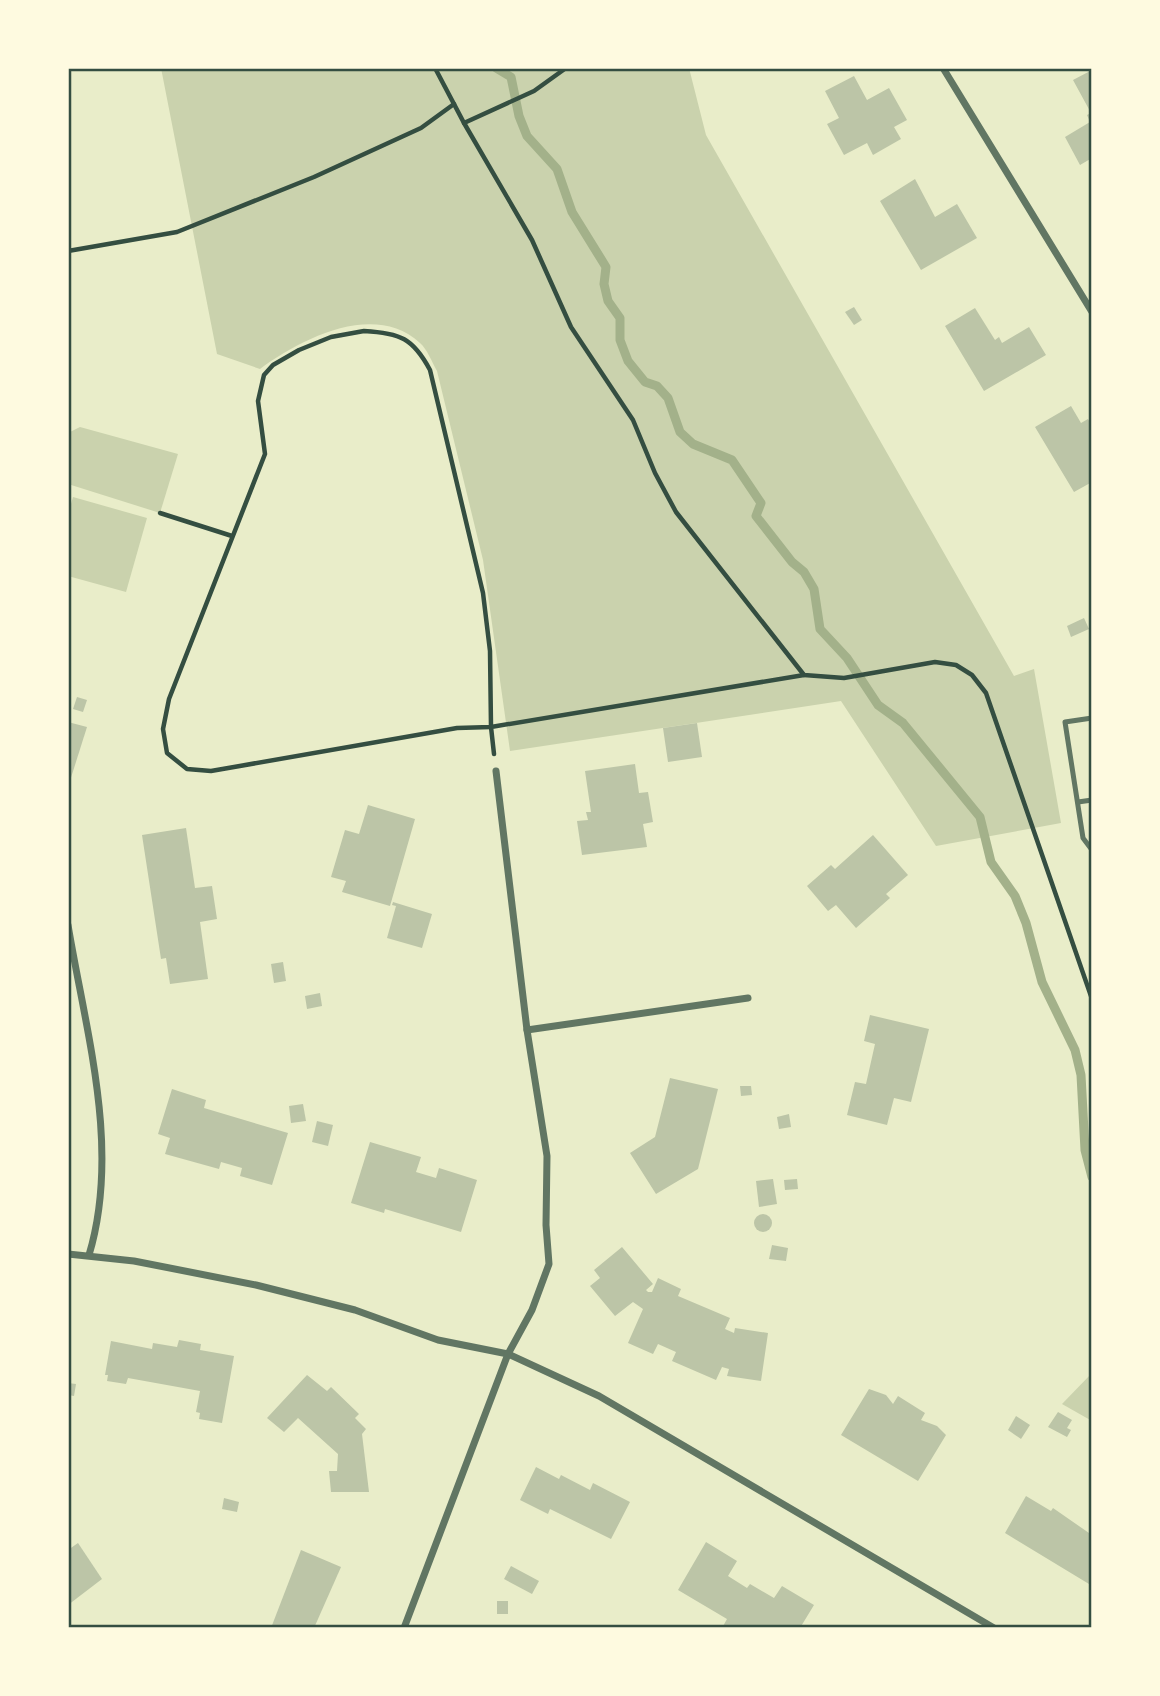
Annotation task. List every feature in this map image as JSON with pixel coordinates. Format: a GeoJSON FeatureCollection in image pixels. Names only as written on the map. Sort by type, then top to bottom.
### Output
{"type":"FeatureCollection","features":[{"type":"Feature","properties":{"kind":"street"},"geometry":{"type":"LineString","coordinates":[[943,68],[1092,312]]}},
{"type":"Feature","properties":{"kind":"street"},"geometry":{"type":"LineString","coordinates":[[404,1628],[508,1354],[550,1265],[546,1225],[547,1156],[527,1030],[496,771]]}},
{"type":"Feature","properties":{"kind":"street"},"geometry":{"type":"LineString","coordinates":[[68,925],[102,1126],[102,1195],[89,1255]]}},
{"type":"Feature","properties":{"kind":"street"},"geometry":{"type":"LineString","coordinates":[[527,1030],[748,998]]}},
{"type":"Feature","properties":{"kind":"street"},"geometry":{"type":"LineString","coordinates":[[68,1254],[89,1255],[256,1285],[355,1310],[438,1340],[508,1354],[599,1396],[994,1628]]}},
{"type":"Feature","properties":{"kind":"lane"},"geometry":{"type":"LineString","coordinates":[[1092,718],[1065,722],[1083,838],[1092,850]]}},
{"type":"Feature","properties":{"kind":"lane"},"geometry":{"type":"LineString","coordinates":[[1078,802],[1092,800]]}},
{"type":"Feature","properties":{"kind":"path"},"geometry":{"type":"LineString","coordinates":[[435,68],[532,240],[571,327],[634,420],[655,473],[676,512],[804,675]]}},
{"type":"Feature","properties":{"kind":"path"},"geometry":{"type":"LineString","coordinates":[[464,123],[502,108],[534,91],[566,68]]}},
{"type":"Feature","properties":{"kind":"path"},"geometry":{"type":"LineString","coordinates":[[68,251],[177,232],[314,177],[421,128],[454,104]]}},
{"type":"Feature","properties":{"kind":"path"},"geometry":{"type":"LineString","coordinates":[[496,771],[491,727],[490,651],[483,593],[430,370],[418,347],[392,333],[365,331],[331,337],[273,365],[264,375],[258,401],[265,454],[169,699],[163,729],[167,753],[187,769],[211,771],[457,728],[491,727],[804,675],[844,678],[935,662],[956,665],[972,675],[986,693],[1092,999]]}},
{"type":"Feature","properties":{"kind":"path"},"geometry":{"type":"LineString","coordinates":[[160,513],[232,536]]}},
{"type":"Feature","properties":{"kind":"green space"},"geometry":{"type":"Polygon","coordinates":[[[161,68],[689,68],[706,135],[1014,676],[1034,669],[1061,823],[936,846],[841,701],[510,751],[483,560],[437,371],[420,343],[402,331],[381,325],[338,329],[296,346],[260,369],[217,354],[161,68]]]}},
{"type":"Feature","properties":{"kind":"green space"},"geometry":{"type":"Polygon","coordinates":[[[80,427],[178,454],[160,513],[68,484],[68,433],[80,427]]]}},
{"type":"Feature","properties":{"kind":"green space"},"geometry":{"type":"Polygon","coordinates":[[[73,497],[147,518],[126,592],[68,576],[68,514],[73,497]]]}},
{"type":"Feature","properties":{"kind":"green space"},"geometry":{"type":"Polygon","coordinates":[[[1092,1373],[1092,1421],[1062,1404],[1092,1373]]]}},
{"type":"Feature","properties":{"kind":"building"},"geometry":{"type":"Polygon","coordinates":[[[1092,70],[1092,158],[1080,165],[1065,137],[1090,122],[1087,115],[1091,113],[1073,80],[1092,70]]]}},
{"type":"Feature","properties":{"kind":"building"},"geometry":{"type":"Polygon","coordinates":[[[854,76],[867,100],[889,88],[907,120],[894,127],[901,139],[873,155],[867,143],[844,155],[827,124],[839,118],[825,91],[854,76]]]}},
{"type":"Feature","properties":{"kind":"building"},"geometry":{"type":"Polygon","coordinates":[[[915,179],[935,217],[957,204],[977,238],[921,270],[880,201],[915,179]]]}},
{"type":"Feature","properties":{"kind":"building"},"geometry":{"type":"Polygon","coordinates":[[[854,307],[862,320],[854,325],[845,312],[854,307]]]}},
{"type":"Feature","properties":{"kind":"building"},"geometry":{"type":"Polygon","coordinates":[[[975,308],[995,340],[999,337],[1002,343],[1029,327],[1046,355],[984,391],[945,326],[975,308]]]}},
{"type":"Feature","properties":{"kind":"building"},"geometry":{"type":"Polygon","coordinates":[[[1071,406],[1081,423],[1088,419],[1092,426],[1092,482],[1074,492],[1035,427],[1071,406]]]}},
{"type":"Feature","properties":{"kind":"building"},"geometry":{"type":"Polygon","coordinates":[[[1084,618],[1089,629],[1071,637],[1067,626],[1084,618]]]}},
{"type":"Feature","properties":{"kind":"building"},"geometry":{"type":"Polygon","coordinates":[[[77,697],[87,700],[83,712],[73,709],[77,697]]]}},
{"type":"Feature","properties":{"kind":"building"},"geometry":{"type":"Polygon","coordinates":[[[68,722],[87,727],[69,784],[68,784],[68,722]]]}},
{"type":"Feature","properties":{"kind":"building"},"geometry":{"type":"Polygon","coordinates":[[[697,723],[702,757],[668,762],[663,728],[697,723]]]}},
{"type":"Feature","properties":{"kind":"building"},"geometry":{"type":"Polygon","coordinates":[[[635,764],[639,793],[648,792],[653,822],[643,824],[647,847],[582,855],[577,821],[588,820],[586,812],[591,812],[585,771],[635,764]]]}},
{"type":"Feature","properties":{"kind":"building"},"geometry":{"type":"Polygon","coordinates":[[[368,805],[415,819],[390,906],[342,892],[346,881],[331,877],[345,830],[359,834],[368,805]]]}},
{"type":"Feature","properties":{"kind":"building"},"geometry":{"type":"Polygon","coordinates":[[[186,828],[195,888],[212,886],[217,919],[200,922],[208,979],[170,984],[166,958],[161,959],[142,835],[186,828]]]}},
{"type":"Feature","properties":{"kind":"building"},"geometry":{"type":"Polygon","coordinates":[[[873,835],[908,875],[886,894],[890,898],[856,928],[836,905],[828,911],[807,886],[831,865],[835,869],[873,835]]]}},
{"type":"Feature","properties":{"kind":"building"},"geometry":{"type":"Polygon","coordinates":[[[393,902],[432,914],[422,948],[387,938],[396,906],[392,905],[393,902]]]}},
{"type":"Feature","properties":{"kind":"building"},"geometry":{"type":"Polygon","coordinates":[[[283,962],[286,981],[274,983],[271,964],[283,962]]]}},
{"type":"Feature","properties":{"kind":"building"},"geometry":{"type":"Polygon","coordinates":[[[320,993],[322,1006],[307,1009],[305,996],[320,993]]]}},
{"type":"Feature","properties":{"kind":"building"},"geometry":{"type":"Polygon","coordinates":[[[870,1015],[929,1029],[911,1102],[894,1098],[887,1125],[847,1115],[855,1082],[866,1084],[875,1044],[864,1041],[870,1015]]]}},
{"type":"Feature","properties":{"kind":"building"},"geometry":{"type":"Polygon","coordinates":[[[670,1078],[718,1089],[698,1169],[656,1194],[630,1153],[655,1137],[670,1078]]]}},
{"type":"Feature","properties":{"kind":"building"},"geometry":{"type":"Polygon","coordinates":[[[740,1086],[751,1086],[752,1095],[741,1096],[740,1086]]]}},
{"type":"Feature","properties":{"kind":"building"},"geometry":{"type":"Polygon","coordinates":[[[172,1089],[206,1100],[204,1108],[288,1133],[272,1185],[240,1176],[242,1168],[221,1162],[219,1169],[165,1154],[170,1138],[158,1134],[172,1089]]]}},
{"type":"Feature","properties":{"kind":"building"},"geometry":{"type":"Polygon","coordinates":[[[303,1104],[306,1121],[291,1123],[289,1106],[303,1104]]]}},
{"type":"Feature","properties":{"kind":"building"},"geometry":{"type":"Polygon","coordinates":[[[789,1114],[791,1127],[779,1129],[777,1117],[789,1114]]]}},
{"type":"Feature","properties":{"kind":"building"},"geometry":{"type":"Polygon","coordinates":[[[317,1121],[333,1125],[328,1146],[312,1142],[317,1121]]]}},
{"type":"Feature","properties":{"kind":"building"},"geometry":{"type":"Polygon","coordinates":[[[370,1142],[421,1157],[416,1172],[436,1178],[439,1168],[477,1180],[461,1232],[385,1209],[384,1213],[351,1203],[370,1142]]]}},
{"type":"Feature","properties":{"kind":"building"},"geometry":{"type":"Polygon","coordinates":[[[773,1179],[777,1204],[759,1207],[756,1181],[773,1179]]]}},
{"type":"Feature","properties":{"kind":"building"},"geometry":{"type":"Polygon","coordinates":[[[797,1179],[798,1189],[785,1190],[784,1180],[797,1179]]]}},
{"type":"Feature","properties":{"kind":"building"},"geometry":{"type":"Polygon","coordinates":[[[763,1214],[769,1217],[772,1223],[769,1229],[763,1232],[757,1229],[754,1223],[757,1217],[763,1214]]]}},
{"type":"Feature","properties":{"kind":"building"},"geometry":{"type":"Polygon","coordinates":[[[772,1245],[788,1248],[786,1261],[769,1259],[772,1245]]]}},
{"type":"Feature","properties":{"kind":"building"},"geometry":{"type":"Polygon","coordinates":[[[622,1247],[653,1284],[646,1290],[648,1292],[652,1292],[658,1278],[681,1289],[678,1296],[730,1318],[725,1329],[734,1333],[735,1328],[768,1333],[761,1381],[727,1376],[729,1369],[722,1367],[716,1380],[672,1361],[676,1352],[658,1344],[653,1354],[628,1343],[643,1309],[633,1302],[615,1316],[590,1286],[600,1278],[594,1270],[622,1247]]]}},
{"type":"Feature","properties":{"kind":"building"},"geometry":{"type":"Polygon","coordinates":[[[179,1340],[201,1344],[200,1350],[234,1356],[222,1423],[199,1419],[200,1413],[196,1412],[200,1391],[128,1378],[126,1384],[107,1381],[108,1375],[105,1375],[111,1341],[152,1349],[153,1343],[177,1347],[179,1340]]]}},
{"type":"Feature","properties":{"kind":"building"},"geometry":{"type":"Polygon","coordinates":[[[307,1375],[327,1391],[331,1387],[359,1414],[355,1418],[366,1429],[362,1434],[369,1492],[331,1492],[329,1471],[337,1471],[338,1454],[298,1418],[284,1432],[267,1418],[307,1375]]]}},
{"type":"Feature","properties":{"kind":"building"},"geometry":{"type":"Polygon","coordinates":[[[68,1383],[76,1384],[74,1396],[68,1395],[68,1383]]]}},
{"type":"Feature","properties":{"kind":"building"},"geometry":{"type":"Polygon","coordinates":[[[869,1389],[886,1395],[893,1404],[898,1396],[925,1413],[921,1420],[937,1426],[946,1435],[918,1481],[841,1435],[869,1389]]]}},
{"type":"Feature","properties":{"kind":"building"},"geometry":{"type":"Polygon","coordinates":[[[1058,1412],[1072,1420],[1067,1428],[1071,1430],[1067,1437],[1048,1427],[1058,1412]]]}},
{"type":"Feature","properties":{"kind":"building"},"geometry":{"type":"Polygon","coordinates":[[[1016,1416],[1030,1425],[1021,1439],[1008,1430],[1016,1416]]]}},
{"type":"Feature","properties":{"kind":"building"},"geometry":{"type":"Polygon","coordinates":[[[536,1467],[559,1479],[561,1475],[590,1490],[593,1483],[630,1502],[611,1539],[550,1509],[548,1514],[520,1500],[536,1467]]]}},
{"type":"Feature","properties":{"kind":"building"},"geometry":{"type":"Polygon","coordinates":[[[1026,1496],[1051,1511],[1053,1508],[1089,1533],[1092,1529],[1089,1584],[1005,1533],[1026,1496]]]}},
{"type":"Feature","properties":{"kind":"building"},"geometry":{"type":"Polygon","coordinates":[[[224,1498],[239,1502],[237,1512],[222,1509],[224,1498]]]}},
{"type":"Feature","properties":{"kind":"building"},"geometry":{"type":"Polygon","coordinates":[[[706,1542],[737,1561],[728,1576],[747,1588],[750,1584],[774,1598],[782,1586],[814,1605],[800,1628],[722,1628],[727,1619],[678,1590],[706,1542]]]}},
{"type":"Feature","properties":{"kind":"building"},"geometry":{"type":"Polygon","coordinates":[[[78,1543],[102,1579],[68,1605],[68,1550],[78,1543]]]}},
{"type":"Feature","properties":{"kind":"building"},"geometry":{"type":"Polygon","coordinates":[[[301,1550],[341,1567],[314,1628],[271,1628],[301,1550]]]}},
{"type":"Feature","properties":{"kind":"building"},"geometry":{"type":"Polygon","coordinates":[[[511,1566],[539,1581],[532,1594],[504,1579],[511,1566]]]}},
{"type":"Feature","properties":{"kind":"building"},"geometry":{"type":"Polygon","coordinates":[[[497,1601],[508,1601],[508,1614],[497,1614],[497,1601]]]}},
{"type":"Feature","properties":{"kind":"waterway"},"geometry":{"type":"LineString","coordinates":[[496,68],[511,77],[519,116],[527,136],[557,169],[572,212],[606,267],[604,284],[608,301],[620,318],[620,340],[628,361],[645,382],[657,386],[668,398],[680,432],[693,444],[732,460],[761,503],[756,516],[792,562],[804,572],[814,589],[820,629],[847,658],[878,705],[903,723],[980,817],[991,862],[1015,896],[1026,923],[1042,982],[1075,1050],[1081,1075],[1085,1150],[1092,1177]]}}]}
